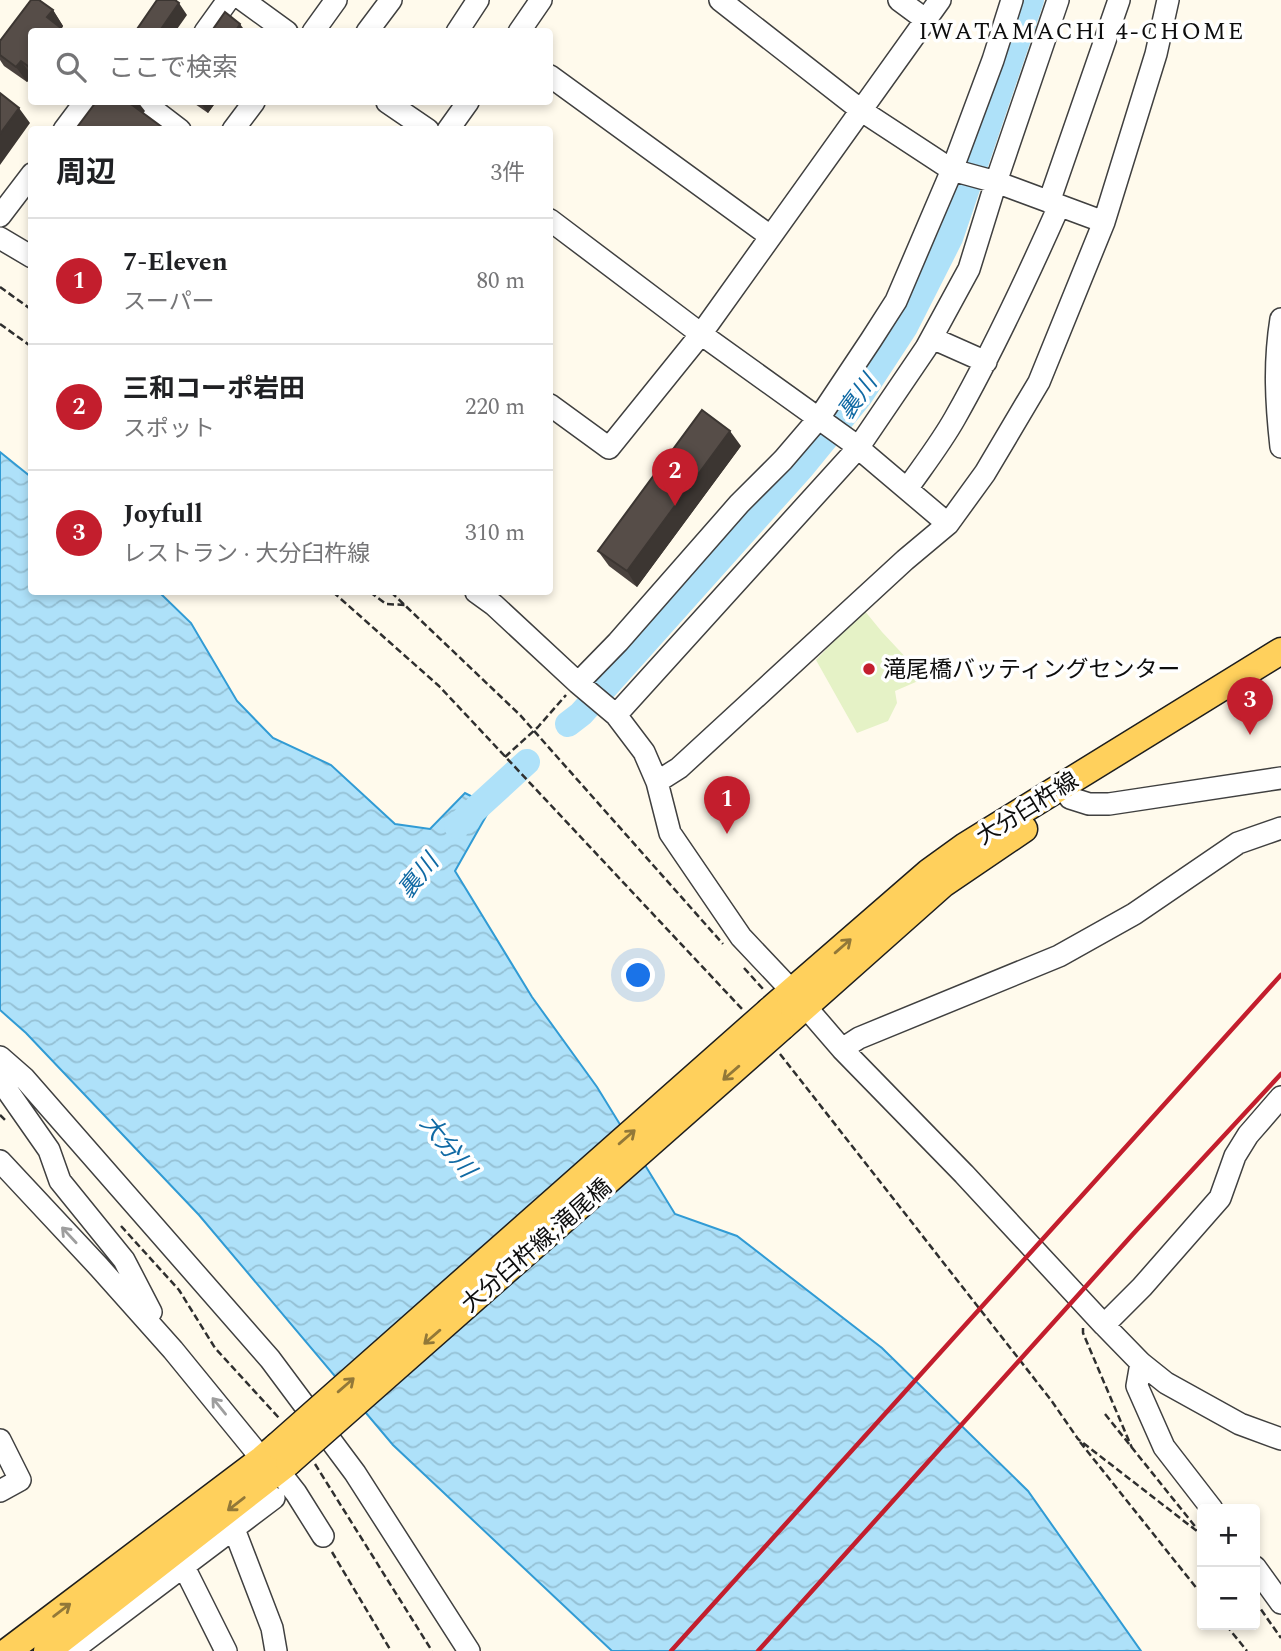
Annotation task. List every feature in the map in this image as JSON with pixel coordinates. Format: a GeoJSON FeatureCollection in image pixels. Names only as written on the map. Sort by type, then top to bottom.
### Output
{"type":"FeatureCollection","features":[{"type":"Feature","properties":{"kind":"main road","name":"大分臼杵線"},"geometry":{"type":"LineString","coordinates":[[778,1015],[929,873],[965,846],[1281,651]]}},
{"type":"Feature","properties":{"kind":"main road","name":"大分臼杵線"},"geometry":{"type":"LineString","coordinates":[[778,1015],[943,884],[1070,798],[1281,672]]}},
{"type":"Feature","properties":{"kind":"main road","name":"大分臼杵線;滝尾橋"},"geometry":{"type":"LineString","coordinates":[[284,1460],[778,1015]]}},
{"type":"Feature","properties":{"kind":"main road"},"geometry":{"type":"LineString","coordinates":[[48,1650],[284,1460]]}},
{"type":"Feature","properties":{"kind":"main road"},"geometry":{"type":"LineString","coordinates":[[8,1651],[284,1460]]}},
{"type":"Feature","properties":{"kind":"street"},"geometry":{"type":"LineString","coordinates":[[208,28],[228,0]]}},
{"type":"Feature","properties":{"kind":"street"},"geometry":{"type":"LineString","coordinates":[[243,0],[282,28]]}},
{"type":"Feature","properties":{"kind":"street"},"geometry":{"type":"LineString","coordinates":[[316,28],[335,0]]}},
{"type":"Feature","properties":{"kind":"street"},"geometry":{"type":"LineString","coordinates":[[371,28],[391,0]]}},
{"type":"Feature","properties":{"kind":"street"},"geometry":{"type":"LineString","coordinates":[[460,28],[478,0]]}},
{"type":"Feature","properties":{"kind":"street"},"geometry":{"type":"LineString","coordinates":[[522,28],[541,0]]}},
{"type":"Feature","properties":{"kind":"street"},"geometry":{"type":"LineString","coordinates":[[899,0],[926,20]]}},
{"type":"Feature","properties":{"kind":"street"},"geometry":{"type":"LineString","coordinates":[[553,406],[609,448],[701,334],[940,0]]}},
{"type":"Feature","properties":{"kind":"street"},"geometry":{"type":"LineString","coordinates":[[580,685],[739,504],[822,421],[896,300],[955,171],[1012,0]]}},
{"type":"Feature","properties":{"kind":"street"},"geometry":{"type":"LineString","coordinates":[[608,708],[854,445],[932,338],[969,269],[990,181],[1058,0]]}},
{"type":"Feature","properties":{"kind":"street"},"geometry":{"type":"LineString","coordinates":[[907,489],[953,421],[1015,304],[1054,204],[1119,0]]}},
{"type":"Feature","properties":{"kind":"street"},"geometry":{"type":"LineString","coordinates":[[657,782],[679,768],[905,560],[948,524],[985,474],[1039,382],[1104,222],[1156,54],[1168,0]]}},
{"type":"Feature","properties":{"kind":"street"},"geometry":{"type":"LineString","coordinates":[[730,3],[862,111],[955,171],[1104,222]]}},
{"type":"Feature","properties":{"kind":"street"},"geometry":{"type":"LineString","coordinates":[[553,78],[770,236]]}},
{"type":"Feature","properties":{"kind":"street"},"geometry":{"type":"LineString","coordinates":[[152,105],[150,107],[175,126]]}},
{"type":"Feature","properties":{"kind":"street"},"geometry":{"type":"LineString","coordinates":[[236,126],[252,105]]}},
{"type":"Feature","properties":{"kind":"street"},"geometry":{"type":"LineString","coordinates":[[391,105],[422,126]]}},
{"type":"Feature","properties":{"kind":"street"},"geometry":{"type":"LineString","coordinates":[[451,126],[466,105]]}},
{"type":"Feature","properties":{"kind":"street"},"geometry":{"type":"LineString","coordinates":[[68,126],[82,106],[97,107]]}},
{"type":"Feature","properties":{"kind":"street"},"geometry":{"type":"LineString","coordinates":[[0,216],[28,179]]}},
{"type":"Feature","properties":{"kind":"street"},"geometry":{"type":"LineString","coordinates":[[553,222],[854,445],[948,524]]}},
{"type":"Feature","properties":{"kind":"street"},"geometry":{"type":"LineString","coordinates":[[0,238],[28,255]]}},
{"type":"Feature","properties":{"kind":"street"},"geometry":{"type":"LineString","coordinates":[[1281,319],[1276,350],[1276,400],[1281,447]]}},
{"type":"Feature","properties":{"kind":"street"},"geometry":{"type":"LineString","coordinates":[[932,338],[986,362]]}},
{"type":"Feature","properties":{"kind":"street"},"geometry":{"type":"LineString","coordinates":[[480,595],[495,605],[608,708],[645,752],[657,782],[670,833],[741,937],[778,1015],[842,1049],[964,1174],[1141,1363],[1166,1383],[1240,1424],[1281,1439]]}},
{"type":"Feature","properties":{"kind":"street"},"geometry":{"type":"LineString","coordinates":[[1070,798],[1089,804],[1109,804],[1281,778]]}},
{"type":"Feature","properties":{"kind":"street"},"geometry":{"type":"LineString","coordinates":[[842,1049],[859,1038],[1059,956],[1134,914],[1238,843],[1281,828]]}},
{"type":"Feature","properties":{"kind":"street"},"geometry":{"type":"LineString","coordinates":[[0,1057],[24,1078],[270,1359],[355,1473],[469,1651]]}},
{"type":"Feature","properties":{"kind":"street"},"geometry":{"type":"LineString","coordinates":[[0,1080],[50,1150],[60,1181],[124,1260],[173,1350]]}},
{"type":"Feature","properties":{"kind":"street"},"geometry":{"type":"LineString","coordinates":[[1104,1325],[1151,1277],[1220,1198],[1235,1156],[1248,1135],[1281,1097]]}},
{"type":"Feature","properties":{"kind":"street"},"geometry":{"type":"LineString","coordinates":[[0,1161],[173,1350],[284,1460],[296,1493],[323,1536]]}},
{"type":"Feature","properties":{"kind":"street"},"geometry":{"type":"LineString","coordinates":[[1141,1363],[1137,1386],[1164,1447],[1208,1504]]}},
{"type":"Feature","properties":{"kind":"street"},"geometry":{"type":"LineString","coordinates":[[0,1440],[20,1480],[0,1491]]}},
{"type":"Feature","properties":{"kind":"street"},"geometry":{"type":"LineString","coordinates":[[48,1650],[82,1643],[274,1497]]}},
{"type":"Feature","properties":{"kind":"street"},"geometry":{"type":"LineString","coordinates":[[234,1529],[272,1628],[276,1651]]}},
{"type":"Feature","properties":{"kind":"street"},"geometry":{"type":"LineString","coordinates":[[184,1567],[226,1651]]}},
{"type":"Feature","properties":{"kind":"street"},"geometry":{"type":"LineString","coordinates":[[1260,1574],[1281,1603]]}},
{"type":"Feature","properties":{"kind":"path"},"geometry":{"type":"LineString","coordinates":[[0,287],[28,307]]}},
{"type":"Feature","properties":{"kind":"path"},"geometry":{"type":"LineString","coordinates":[[0,324],[28,344]]}},
{"type":"Feature","properties":{"kind":"path"},"geometry":{"type":"LineString","coordinates":[[336,595],[439,687],[527,780],[778,1015]]}},
{"type":"Feature","properties":{"kind":"path"},"geometry":{"type":"LineString","coordinates":[[374,595],[386,604],[406,605]]}},
{"type":"Feature","properties":{"kind":"path"},"geometry":{"type":"LineString","coordinates":[[394,595],[534,730],[730,952]]}},
{"type":"Feature","properties":{"kind":"path"},"geometry":{"type":"LineString","coordinates":[[505,757],[555,706],[580,685]]}},
{"type":"Feature","properties":{"kind":"path"},"geometry":{"type":"LineString","coordinates":[[740,963],[1077,1439],[1197,1589]]}},
{"type":"Feature","properties":{"kind":"path"},"geometry":{"type":"LineString","coordinates":[[0,1115],[8,1123]]}},
{"type":"Feature","properties":{"kind":"path"},"geometry":{"type":"LineString","coordinates":[[115,1220],[179,1290],[215,1348],[280,1419]]}},
{"type":"Feature","properties":{"kind":"path"},"geometry":{"type":"LineString","coordinates":[[1081,1300],[1083,1333],[1132,1448]]}},
{"type":"Feature","properties":{"kind":"path"},"geometry":{"type":"LineString","coordinates":[[1105,1414],[1197,1529]]}},
{"type":"Feature","properties":{"kind":"path"},"geometry":{"type":"LineString","coordinates":[[1077,1439],[1197,1531]]}},
{"type":"Feature","properties":{"kind":"path"},"geometry":{"type":"LineString","coordinates":[[284,1460],[432,1651]]}},
{"type":"Feature","properties":{"kind":"path"},"geometry":{"type":"LineString","coordinates":[[323,1536],[391,1651]]}},
{"type":"Feature","properties":{"kind":"path"},"geometry":{"type":"LineString","coordinates":[[1260,1608],[1281,1638]]}},
{"type":"Feature","properties":{"kind":"path"},"geometry":{"type":"LineString","coordinates":[[1230,1630],[1247,1651]]}},
{"type":"Feature","properties":{"kind":"green space","name":"滝尾橋バッティングセンター"},"geometry":{"type":"Polygon","coordinates":[[[864,610],[925,678],[895,691],[897,703],[888,721],[857,733],[816,660],[864,610]]]}},
{"type":"Feature","properties":{"kind":"water","name":"大分川"},"geometry":{"type":"Polygon","coordinates":[[[0,452],[28,475],[28,595],[162,595],[191,623],[237,701],[273,738],[331,765],[395,824],[430,829],[465,793],[489,811],[455,871],[532,997],[597,1087],[675,1214],[737,1236],[882,1348],[1028,1491],[1141,1651],[612,1651],[393,1445],[199,1215],[26,1033],[0,1010],[0,452]]]}},
{"type":"Feature","properties":{"kind":"building"},"geometry":{"type":"Polygon","coordinates":[[[31,0],[39,0],[53,10],[47,17],[61,28],[28,28],[28,66],[21,61],[16,67],[0,55],[0,41],[31,0]]]}},
{"type":"Feature","properties":{"kind":"building"},"geometry":{"type":"Polygon","coordinates":[[[157,0],[175,0],[179,3],[162,28],[138,28],[157,0]]]}},
{"type":"Feature","properties":{"kind":"building"},"geometry":{"type":"Polygon","coordinates":[[[225,12],[240,24],[238,28],[214,28],[225,12]]]}},
{"type":"Feature","properties":{"kind":"building"},"geometry":{"type":"Polygon","coordinates":[[[0,93],[19,108],[0,134],[0,93]]]}},
{"type":"Feature","properties":{"kind":"building"},"geometry":{"type":"Polygon","coordinates":[[[94,105],[132,105],[161,126],[78,126],[94,105]]]}},
{"type":"Feature","properties":{"kind":"building"},"geometry":{"type":"Polygon","coordinates":[[[702,410],[730,431],[627,571],[598,551],[702,410]]]}},
{"type":"Feature","properties":{"kind":"waterway","name":"裏川"},"geometry":{"type":"LineString","coordinates":[[568,724],[581,714],[802,467],[860,396],[905,327],[950,238],[1031,0]]}},
{"type":"Feature","properties":{"kind":"waterway","name":"裏川"},"geometry":{"type":"LineString","coordinates":[[457,826],[527,762]]}},
{"type":"Feature","properties":{"kind":"railway"},"geometry":{"type":"LineString","coordinates":[[671,1651],[1281,975]]}},
{"type":"Feature","properties":{"kind":"railway"},"geometry":{"type":"LineString","coordinates":[[758,1651],[1133,1234],[1281,1074]]}},
{"type":"Feature","properties":{"kind":"place","name":"三和コーポ岩田"},"geometry":{"type":"Point","coordinates":[675,506]}},
{"type":"Feature","properties":{"kind":"place","name":"滝尾橋バッティングセンター"},"geometry":{"type":"Point","coordinates":[869,669]}},
{"type":"Feature","properties":{"kind":"place","name":"Joyfull"},"geometry":{"type":"Point","coordinates":[1250,735]}},
{"type":"Feature","properties":{"kind":"place","name":"7-Eleven"},"geometry":{"type":"Point","coordinates":[727,834]}},
{"type":"Feature","properties":{"kind":"district","name":"IWATAMACHI 4-CHOME"},"geometry":{"type":"Point","coordinates":[1082,31]}}]}
